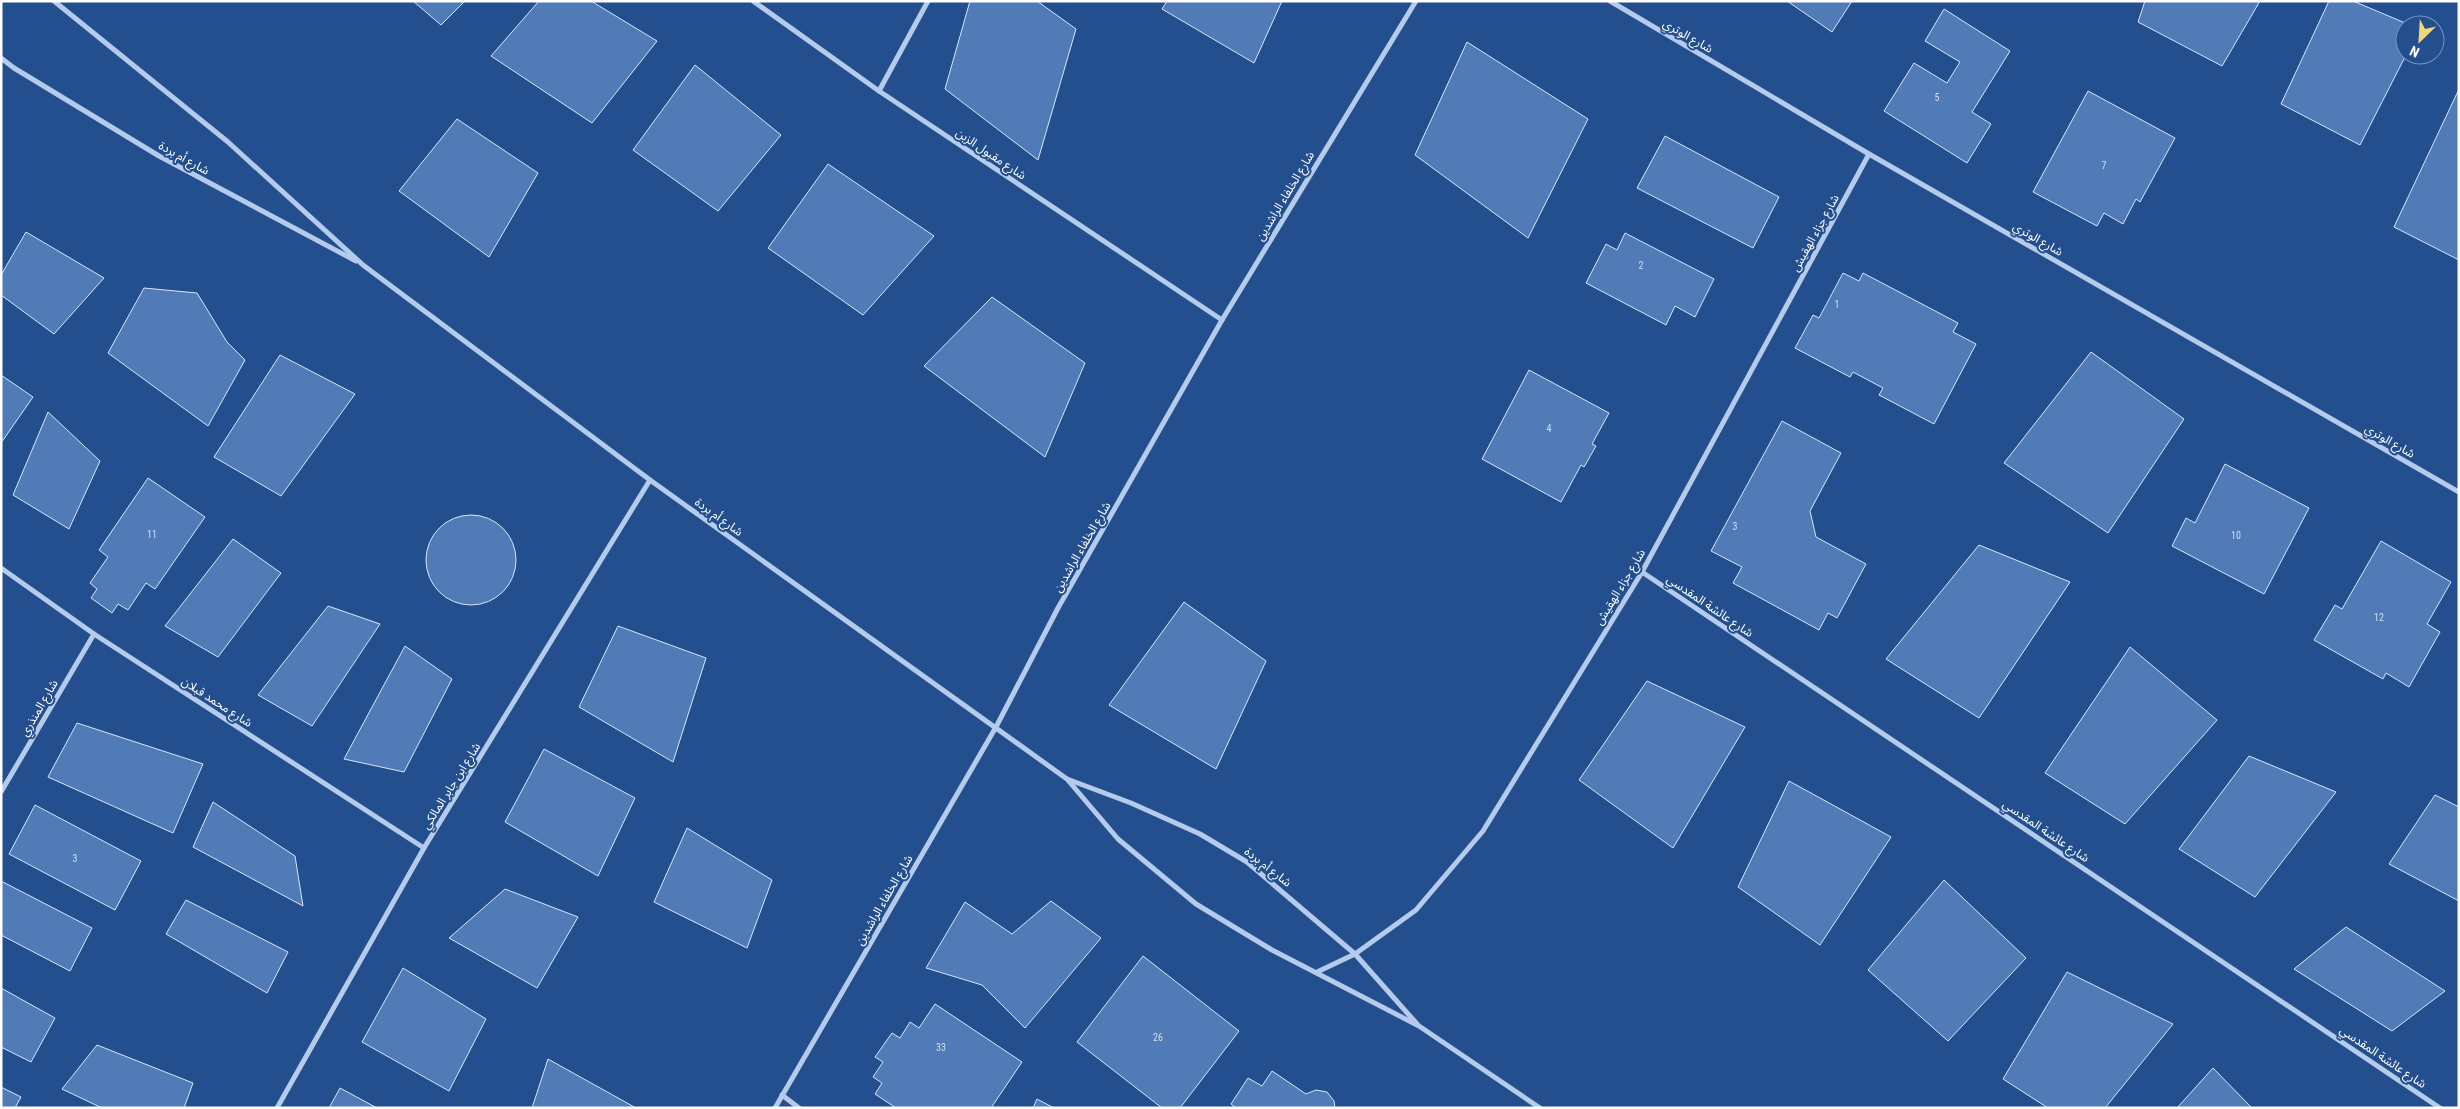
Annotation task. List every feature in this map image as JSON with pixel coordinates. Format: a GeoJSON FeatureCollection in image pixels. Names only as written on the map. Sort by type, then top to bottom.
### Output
{"type":"FeatureCollection","features":[{"type":"Feature","properties":{"kind":"street","name":"شارع أم بردة"},"geometry":{"type":"LineString","coordinates":[[54,1],[228,142],[363,265],[650,480],[1067,779],[1118,840],[1196,904],[1272,950],[1419,1026],[1540,1108]]}},
{"type":"Feature","properties":{"kind":"street","name":"شارع مقبول الزبن"},"geometry":{"type":"LineString","coordinates":[[753,1],[879,91],[1222,320]]}},
{"type":"Feature","properties":{"kind":"street"},"geometry":{"type":"LineString","coordinates":[[879,91],[928,1]]}},
{"type":"Feature","properties":{"kind":"street","name":"شارع الخلفاء الراشدين"},"geometry":{"type":"LineString","coordinates":[[775,1108],[996,728],[1058,608],[1222,320],[1416,1]]}},
{"type":"Feature","properties":{"kind":"street","name":"شارع الوتري"},"geometry":{"type":"LineString","coordinates":[[1610,1],[1869,154],[2459,492]]}},
{"type":"Feature","properties":{"kind":"street","name":"شارع أم بردة"},"geometry":{"type":"LineString","coordinates":[[1,58],[14,68],[159,156],[363,265]]}},
{"type":"Feature","properties":{"kind":"street","name":"شارع جزاء الهقيش"},"geometry":{"type":"LineString","coordinates":[[1317,972],[1355,954],[1416,910],[1483,831],[1642,572],[1869,154]]}},
{"type":"Feature","properties":{"kind":"street","name":"شارع ابن جابر المالكي"},"geometry":{"type":"LineString","coordinates":[[277,1108],[424,848],[650,480]]}},
{"type":"Feature","properties":{"kind":"street","name":"شارع محمد قبلان"},"geometry":{"type":"LineString","coordinates":[[1,568],[94,634],[424,848]]}},
{"type":"Feature","properties":{"kind":"street","name":"شارع عائشة المقدسي"},"geometry":{"type":"LineString","coordinates":[[1642,572],[2440,1108]]}},
{"type":"Feature","properties":{"kind":"street","name":"شارع المنذري"},"geometry":{"type":"LineString","coordinates":[[1,792],[94,634]]}},
{"type":"Feature","properties":{"kind":"street","name":"شارع أم بردة"},"geometry":{"type":"LineString","coordinates":[[1067,779],[1140,807],[1200,834],[1239,857],[1310,914],[1355,954],[1419,1026]]}},
{"type":"Feature","properties":{"kind":"street"},"geometry":{"type":"LineString","coordinates":[[782,1095],[799,1108]]}},
{"type":"Feature","properties":{"kind":"building"},"geometry":{"type":"Polygon","coordinates":[[[413,1],[465,1],[441,25],[413,1]]]}},
{"type":"Feature","properties":{"kind":"building"},"geometry":{"type":"Polygon","coordinates":[[[539,1],[591,1],[657,41],[592,123],[491,56],[539,1]]]}},
{"type":"Feature","properties":{"kind":"building"},"geometry":{"type":"Polygon","coordinates":[[[970,1],[1037,1],[1076,29],[1038,160],[945,89],[970,1]]]}},
{"type":"Feature","properties":{"kind":"building"},"geometry":{"type":"Polygon","coordinates":[[[1167,1],[1282,1],[1254,63],[1162,9],[1167,1]]]}},
{"type":"Feature","properties":{"kind":"building"},"geometry":{"type":"Polygon","coordinates":[[[1787,1],[1852,1],[1832,32],[1787,1]]]}},
{"type":"Feature","properties":{"kind":"building"},"geometry":{"type":"Polygon","coordinates":[[[2145,1],[2260,1],[2222,66],[2138,22],[2145,1]]]}},
{"type":"Feature","properties":{"kind":"building"},"geometry":{"type":"Polygon","coordinates":[[[2329,1],[2353,1],[2395,19],[2395,65],[2401,65],[2360,145],[2281,104],[2329,1]]]}},
{"type":"Feature","properties":{"kind":"building"},"geometry":{"type":"Polygon","coordinates":[[[1944,9],[2010,51],[1972,112],[1991,124],[1967,163],[1884,111],[1914,63],[1947,83],[1960,62],[1925,41],[1944,9]]]}},
{"type":"Feature","properties":{"kind":"building"},"geometry":{"type":"Polygon","coordinates":[[[1467,42],[1588,119],[1528,238],[1415,155],[1467,42]]]}},
{"type":"Feature","properties":{"kind":"building"},"geometry":{"type":"Polygon","coordinates":[[[695,65],[781,135],[718,211],[633,150],[695,65]]]}},
{"type":"Feature","properties":{"kind":"building"},"geometry":{"type":"Polygon","coordinates":[[[2459,89],[2459,260],[2394,227],[2459,89]]]}},
{"type":"Feature","properties":{"kind":"building"},"geometry":{"type":"Polygon","coordinates":[[[2088,91],[2175,138],[2140,202],[2136,199],[2123,224],[2104,213],[2097,226],[2033,192],[2088,91]]]}},
{"type":"Feature","properties":{"kind":"building"},"geometry":{"type":"Polygon","coordinates":[[[457,119],[538,173],[489,257],[399,191],[457,119]]]}},
{"type":"Feature","properties":{"kind":"building"},"geometry":{"type":"Polygon","coordinates":[[[1665,136],[1779,197],[1753,248],[1637,188],[1665,136]]]}},
{"type":"Feature","properties":{"kind":"building"},"geometry":{"type":"Polygon","coordinates":[[[828,164],[934,236],[863,315],[768,248],[828,164]]]}},
{"type":"Feature","properties":{"kind":"building"},"geometry":{"type":"Polygon","coordinates":[[[26,232],[104,278],[54,334],[1,295],[1,275],[26,232]]]}},
{"type":"Feature","properties":{"kind":"building"},"geometry":{"type":"Polygon","coordinates":[[[1625,233],[1714,279],[1695,317],[1675,306],[1666,325],[1586,283],[1606,244],[1617,250],[1625,233]]]}},
{"type":"Feature","properties":{"kind":"building"},"geometry":{"type":"Polygon","coordinates":[[[1843,273],[1859,281],[1863,273],[1958,323],[1953,332],[1976,344],[1934,424],[1879,395],[1883,388],[1853,372],[1850,377],[1795,348],[1813,315],[1819,318],[1843,273]]]}},
{"type":"Feature","properties":{"kind":"building"},"geometry":{"type":"Polygon","coordinates":[[[144,288],[197,293],[227,342],[245,360],[208,426],[108,353],[144,288]]]}},
{"type":"Feature","properties":{"kind":"building"},"geometry":{"type":"Polygon","coordinates":[[[992,297],[1085,363],[1045,457],[924,366],[992,297]]]}},
{"type":"Feature","properties":{"kind":"building"},"geometry":{"type":"Polygon","coordinates":[[[2091,352],[2184,419],[2108,533],[2004,463],[2091,352]]]}},
{"type":"Feature","properties":{"kind":"building"},"geometry":{"type":"Polygon","coordinates":[[[280,355],[355,394],[281,496],[214,457],[280,355]]]}},
{"type":"Feature","properties":{"kind":"building"},"geometry":{"type":"Polygon","coordinates":[[[1529,370],[1609,413],[1592,444],[1596,446],[1584,467],[1581,465],[1561,502],[1482,459],[1529,370]]]}},
{"type":"Feature","properties":{"kind":"building"},"geometry":{"type":"Polygon","coordinates":[[[1,375],[33,397],[1,443],[1,375]]]}},
{"type":"Feature","properties":{"kind":"building"},"geometry":{"type":"Polygon","coordinates":[[[48,412],[100,461],[69,529],[13,495],[48,412]]]}},
{"type":"Feature","properties":{"kind":"building"},"geometry":{"type":"Polygon","coordinates":[[[1782,421],[1841,453],[1810,511],[1816,537],[1866,564],[1837,618],[1828,613],[1819,630],[1733,583],[1742,567],[1711,551],[1782,421]]]}},
{"type":"Feature","properties":{"kind":"building"},"geometry":{"type":"Polygon","coordinates":[[[2225,464],[2309,508],[2264,594],[2172,546],[2186,518],[2195,523],[2225,464]]]}},
{"type":"Feature","properties":{"kind":"building"},"geometry":{"type":"Polygon","coordinates":[[[148,478],[205,517],[155,589],[146,583],[128,610],[118,604],[112,613],[91,598],[97,589],[90,583],[108,557],[99,550],[148,478]]]}},
{"type":"Feature","properties":{"kind":"building"},"geometry":{"type":"Polygon","coordinates":[[[471,515],[488,518],[503,528],[513,543],[516,560],[513,577],[503,592],[488,602],[471,605],[454,602],[439,592],[429,577],[426,560],[429,543],[439,528],[454,518],[471,515]]]}},
{"type":"Feature","properties":{"kind":"building"},"geometry":{"type":"Polygon","coordinates":[[[233,539],[281,573],[218,657],[165,626],[233,539]]]}},
{"type":"Feature","properties":{"kind":"building"},"geometry":{"type":"Polygon","coordinates":[[[2381,541],[2451,582],[2427,624],[2440,632],[2409,687],[2386,673],[2383,679],[2314,640],[2335,605],[2342,609],[2381,541]]]}},
{"type":"Feature","properties":{"kind":"building"},"geometry":{"type":"Polygon","coordinates":[[[1979,545],[2070,582],[1979,718],[1886,659],[1979,545]]]}},
{"type":"Feature","properties":{"kind":"building"},"geometry":{"type":"Polygon","coordinates":[[[1184,602],[1266,661],[1216,769],[1109,705],[1184,602]]]}},
{"type":"Feature","properties":{"kind":"building"},"geometry":{"type":"Polygon","coordinates":[[[328,606],[380,624],[312,726],[258,695],[328,606]]]}},
{"type":"Feature","properties":{"kind":"building"},"geometry":{"type":"Polygon","coordinates":[[[618,626],[706,658],[673,762],[579,707],[618,626]]]}},
{"type":"Feature","properties":{"kind":"building"},"geometry":{"type":"Polygon","coordinates":[[[405,646],[452,679],[404,772],[344,759],[405,646]]]}},
{"type":"Feature","properties":{"kind":"building"},"geometry":{"type":"Polygon","coordinates":[[[2130,647],[2217,720],[2125,824],[2045,773],[2130,647]]]}},
{"type":"Feature","properties":{"kind":"building"},"geometry":{"type":"Polygon","coordinates":[[[1647,681],[1745,727],[1673,848],[1579,780],[1647,681]]]}},
{"type":"Feature","properties":{"kind":"building"},"geometry":{"type":"Polygon","coordinates":[[[77,723],[203,764],[173,833],[48,777],[77,723]]]}},
{"type":"Feature","properties":{"kind":"building"},"geometry":{"type":"Polygon","coordinates":[[[544,749],[635,798],[598,876],[505,822],[544,749]]]}},
{"type":"Feature","properties":{"kind":"building"},"geometry":{"type":"Polygon","coordinates":[[[2249,756],[2336,792],[2255,897],[2179,849],[2249,756]]]}},
{"type":"Feature","properties":{"kind":"building"},"geometry":{"type":"Polygon","coordinates":[[[1789,781],[1891,837],[1820,945],[1738,887],[1789,781]]]}},
{"type":"Feature","properties":{"kind":"building"},"geometry":{"type":"Polygon","coordinates":[[[2435,795],[2459,807],[2459,901],[2389,864],[2435,795]]]}},
{"type":"Feature","properties":{"kind":"building"},"geometry":{"type":"Polygon","coordinates":[[[213,802],[295,856],[303,906],[193,847],[213,802]]]}},
{"type":"Feature","properties":{"kind":"building"},"geometry":{"type":"Polygon","coordinates":[[[35,805],[141,861],[115,910],[9,854],[35,805]]]}},
{"type":"Feature","properties":{"kind":"building"},"geometry":{"type":"Polygon","coordinates":[[[687,828],[772,880],[747,948],[654,902],[687,828]]]}},
{"type":"Feature","properties":{"kind":"building"},"geometry":{"type":"Polygon","coordinates":[[[1944,880],[2026,958],[1948,1041],[1868,970],[1944,880]]]}},
{"type":"Feature","properties":{"kind":"building"},"geometry":{"type":"Polygon","coordinates":[[[1,881],[92,928],[70,971],[1,935],[1,881]]]}},
{"type":"Feature","properties":{"kind":"building"},"geometry":{"type":"Polygon","coordinates":[[[505,889],[578,917],[537,988],[449,938],[505,889]]]}},
{"type":"Feature","properties":{"kind":"building"},"geometry":{"type":"Polygon","coordinates":[[[186,900],[288,952],[267,993],[166,934],[186,900]]]}},
{"type":"Feature","properties":{"kind":"building"},"geometry":{"type":"Polygon","coordinates":[[[1051,901],[1101,938],[1025,1028],[982,985],[926,968],[965,902],[1012,934],[1051,901]]]}},
{"type":"Feature","properties":{"kind":"building"},"geometry":{"type":"Polygon","coordinates":[[[2346,927],[2445,991],[2392,1031],[2294,969],[2346,927]]]}},
{"type":"Feature","properties":{"kind":"building"},"geometry":{"type":"Polygon","coordinates":[[[1143,956],[1239,1031],[1180,1108],[1162,1108],[1077,1042],[1143,956]]]}},
{"type":"Feature","properties":{"kind":"building"},"geometry":{"type":"Polygon","coordinates":[[[403,968],[486,1019],[449,1091],[362,1042],[403,968]]]}},
{"type":"Feature","properties":{"kind":"building"},"geometry":{"type":"Polygon","coordinates":[[[2067,972],[2173,1024],[2105,1108],[2048,1108],[2003,1079],[2067,972]]]}},
{"type":"Feature","properties":{"kind":"building"},"geometry":{"type":"Polygon","coordinates":[[[1,988],[55,1018],[31,1062],[1,1047],[1,988]]]}},
{"type":"Feature","properties":{"kind":"building"},"geometry":{"type":"Polygon","coordinates":[[[935,1004],[1022,1062],[991,1108],[896,1108],[875,1094],[882,1083],[873,1077],[883,1062],[875,1057],[892,1033],[900,1038],[910,1022],[919,1028],[935,1004]]]}},
{"type":"Feature","properties":{"kind":"building"},"geometry":{"type":"Polygon","coordinates":[[[97,1045],[193,1083],[184,1108],[102,1108],[62,1089],[97,1045]]]}},
{"type":"Feature","properties":{"kind":"building"},"geometry":{"type":"Polygon","coordinates":[[[548,1059],[636,1108],[532,1108],[548,1059]]]}},
{"type":"Feature","properties":{"kind":"building"},"geometry":{"type":"Polygon","coordinates":[[[2213,1068],[2252,1108],[2177,1108],[2213,1068]]]}},
{"type":"Feature","properties":{"kind":"building"},"geometry":{"type":"Polygon","coordinates":[[[1272,1071],[1306,1094],[1316,1090],[1327,1092],[1334,1101],[1335,1108],[1236,1108],[1231,1104],[1248,1078],[1262,1086],[1272,1071]]]}},
{"type":"Feature","properties":{"kind":"building"},"geometry":{"type":"Polygon","coordinates":[[[1,1087],[21,1097],[15,1108],[1,1108],[1,1087]]]}},
{"type":"Feature","properties":{"kind":"building"},"geometry":{"type":"Polygon","coordinates":[[[340,1088],[377,1108],[329,1108],[340,1088]]]}},
{"type":"Feature","properties":{"kind":"building"},"geometry":{"type":"Polygon","coordinates":[[[1037,1099],[1054,1108],[1033,1108],[1037,1099]]]}}]}
